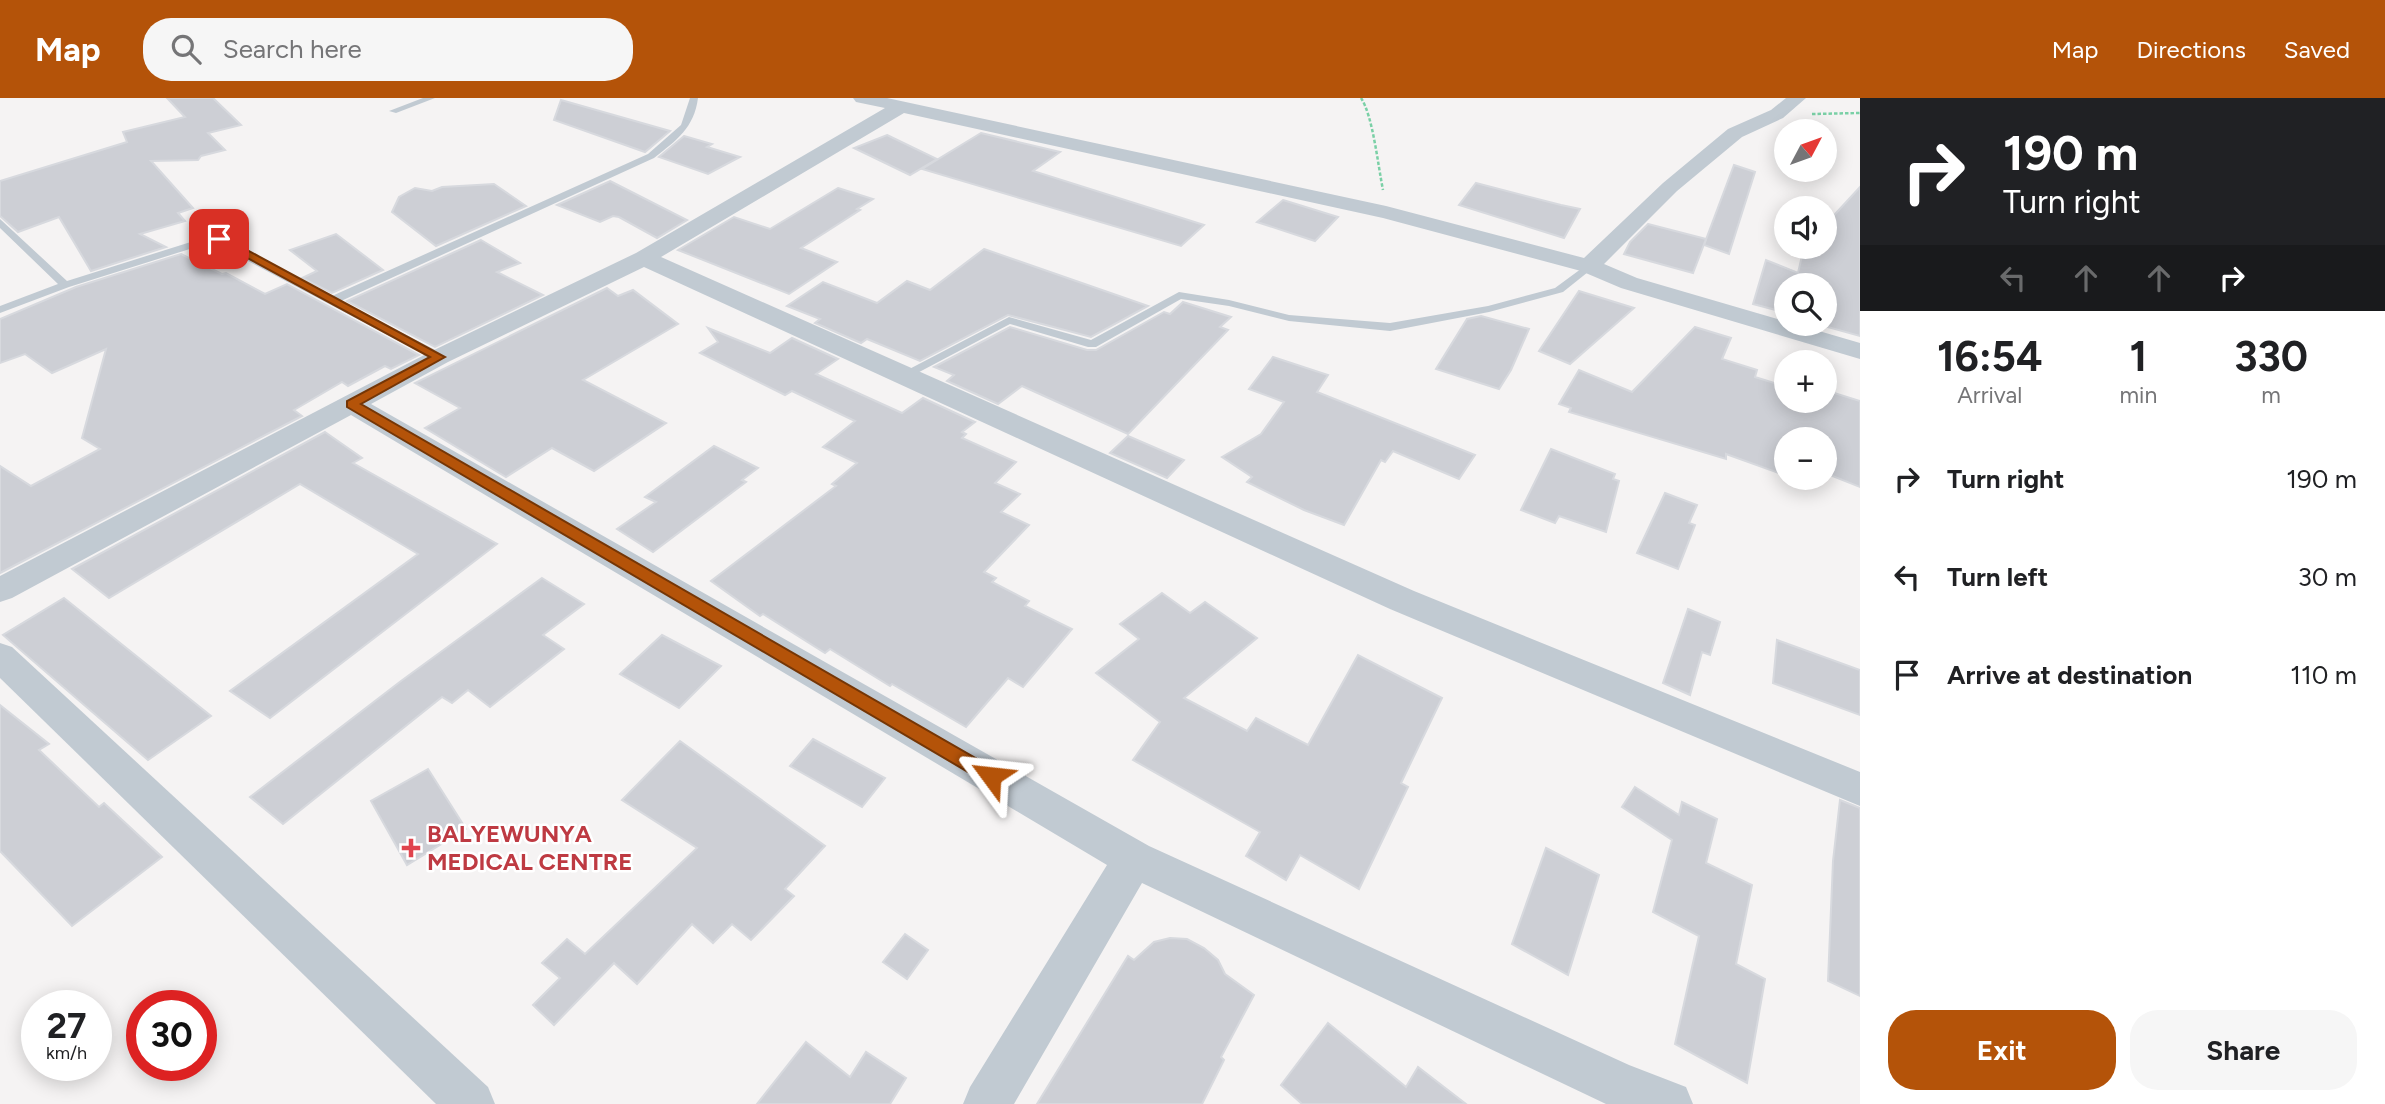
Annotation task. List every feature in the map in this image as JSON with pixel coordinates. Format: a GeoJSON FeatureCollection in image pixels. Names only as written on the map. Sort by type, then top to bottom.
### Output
{"type":"FeatureCollection","features":[{"type":"Feature","properties":{"kind":"street"},"geometry":{"type":"LineString","coordinates":[[862,98],[1386,212],[1589,266],[1629,283],[1860,351]]}},
{"type":"Feature","properties":{"kind":"street"},"geometry":{"type":"LineString","coordinates":[[1589,266],[1670,187],[1735,133],[1777,114],[1797,98]]}},
{"type":"Feature","properties":{"kind":"street"},"geometry":{"type":"LineString","coordinates":[[0,590],[439,357],[644,258],[901,107]]}},
{"type":"Feature","properties":{"kind":"street"},"geometry":{"type":"LineString","coordinates":[[644,258],[1402,600],[1860,789]]}},
{"type":"Feature","properties":{"kind":"street"},"geometry":{"type":"LineString","coordinates":[[351,404],[1134,859],[1620,1086],[1669,1104]]}},
{"type":"Feature","properties":{"kind":"street"},"geometry":{"type":"LineString","coordinates":[[0,656],[471,1104]]}},
{"type":"Feature","properties":{"kind":"street"},"geometry":{"type":"LineString","coordinates":[[987,1104],[1134,859]]}},
{"type":"Feature","properties":{"kind":"lane"},"geometry":{"type":"LineString","coordinates":[[393,111],[431,98]]}},
{"type":"Feature","properties":{"kind":"lane"},"geometry":{"type":"LineString","coordinates":[[333,300],[651,156],[687,126],[693,117],[694,98]]}},
{"type":"Feature","properties":{"kind":"lane"},"geometry":{"type":"LineString","coordinates":[[0,222],[65,285]]}},
{"type":"Feature","properties":{"kind":"lane"},"geometry":{"type":"LineString","coordinates":[[0,310],[65,285],[213,238],[439,357]]}},
{"type":"Feature","properties":{"kind":"lane"},"geometry":{"type":"LineString","coordinates":[[902,376],[1009,320],[1092,344],[1180,295],[1229,303],[1289,318],[1390,327],[1489,309],[1559,290],[1589,266]]}},
{"type":"Feature","properties":{"kind":"path"},"geometry":{"type":"LineString","coordinates":[[1361,98],[1370,110],[1368,125],[1386,212]]}},
{"type":"Feature","properties":{"kind":"path"},"geometry":{"type":"LineString","coordinates":[[1777,114],[1860,113]]}},
{"type":"Feature","properties":{"kind":"building"},"geometry":{"type":"Polygon","coordinates":[[[167,98],[213,98],[241,125],[208,133],[225,150],[201,156],[198,160],[151,161],[193,208],[178,213],[185,221],[140,234],[166,247],[91,271],[59,217],[18,232],[0,216],[0,181],[127,142],[123,132],[185,117],[167,98]]]}},
{"type":"Feature","properties":{"kind":"building"},"geometry":{"type":"Polygon","coordinates":[[[561,100],[670,131],[645,152],[554,120],[561,100]]]}},
{"type":"Feature","properties":{"kind":"building"},"geometry":{"type":"Polygon","coordinates":[[[981,133],[1060,152],[1033,171],[1204,225],[1181,246],[922,169],[981,133]]]}},
{"type":"Feature","properties":{"kind":"building"},"geometry":{"type":"Polygon","coordinates":[[[887,135],[937,159],[910,175],[854,148],[887,135]]]}},
{"type":"Feature","properties":{"kind":"building"},"geometry":{"type":"Polygon","coordinates":[[[684,136],[712,144],[707,147],[740,157],[708,174],[659,157],[684,136]]]}},
{"type":"Feature","properties":{"kind":"building"},"geometry":{"type":"Polygon","coordinates":[[[1734,165],[1755,172],[1729,254],[1704,245],[1734,165]]]}},
{"type":"Feature","properties":{"kind":"building"},"geometry":{"type":"Polygon","coordinates":[[[610,181],[687,220],[657,238],[619,217],[613,216],[600,222],[557,205],[610,181]]]}},
{"type":"Feature","properties":{"kind":"building"},"geometry":{"type":"Polygon","coordinates":[[[1476,183],[1580,209],[1564,238],[1459,205],[1476,183]]]}},
{"type":"Feature","properties":{"kind":"building"},"geometry":{"type":"Polygon","coordinates":[[[494,184],[526,206],[436,246],[392,212],[399,197],[415,188],[432,191],[442,187],[494,184]]]}},
{"type":"Feature","properties":{"kind":"building"},"geometry":{"type":"Polygon","coordinates":[[[1860,187],[1860,336],[1837,330],[1837,273],[1798,273],[1801,259],[1837,259],[1837,212],[1860,187]]]}},
{"type":"Feature","properties":{"kind":"building"},"geometry":{"type":"Polygon","coordinates":[[[838,188],[873,199],[801,248],[837,262],[789,294],[678,250],[734,217],[770,229],[838,188]]]}},
{"type":"Feature","properties":{"kind":"building"},"geometry":{"type":"Polygon","coordinates":[[[1283,200],[1338,217],[1315,241],[1257,222],[1283,200]]]}},
{"type":"Feature","properties":{"kind":"building"},"geometry":{"type":"Polygon","coordinates":[[[1648,224],[1706,239],[1693,273],[1624,254],[1630,242],[1648,224]]]}},
{"type":"Feature","properties":{"kind":"building"},"geometry":{"type":"Polygon","coordinates":[[[336,234],[383,270],[332,293],[302,278],[317,271],[290,250],[336,234]]]}},
{"type":"Feature","properties":{"kind":"building"},"geometry":{"type":"Polygon","coordinates":[[[481,240],[520,263],[497,272],[543,295],[435,347],[347,301],[481,240]]]}},
{"type":"Feature","properties":{"kind":"building"},"geometry":{"type":"Polygon","coordinates":[[[984,249],[1148,306],[1091,337],[1008,315],[920,361],[867,339],[861,343],[815,323],[820,319],[787,306],[823,282],[877,303],[907,281],[930,290],[984,249]]]}},
{"type":"Feature","properties":{"kind":"building"},"geometry":{"type":"Polygon","coordinates":[[[181,254],[222,274],[226,273],[265,294],[287,284],[419,355],[391,369],[385,366],[348,386],[342,382],[294,410],[302,416],[0,573],[0,466],[31,486],[100,449],[82,438],[106,349],[52,373],[25,354],[0,363],[0,319],[76,287],[181,254]]]}},
{"type":"Feature","properties":{"kind":"building"},"geometry":{"type":"Polygon","coordinates":[[[1766,260],[1798,273],[1774,273],[1774,310],[1753,304],[1766,260]]]}},
{"type":"Feature","properties":{"kind":"building"},"geometry":{"type":"Polygon","coordinates":[[[607,288],[618,296],[633,290],[678,324],[583,380],[666,423],[594,471],[552,448],[506,477],[425,428],[460,408],[415,383],[607,288]]]}},
{"type":"Feature","properties":{"kind":"building"},"geometry":{"type":"Polygon","coordinates":[[[1579,291],[1634,308],[1570,364],[1539,351],[1579,291]]]}},
{"type":"Feature","properties":{"kind":"building"},"geometry":{"type":"Polygon","coordinates":[[[1183,302],[1231,317],[1220,327],[1228,330],[1128,434],[1022,386],[998,404],[947,381],[954,375],[934,367],[1010,327],[1087,350],[1096,350],[1164,312],[1170,314],[1183,302]]]}},
{"type":"Feature","properties":{"kind":"building"},"geometry":{"type":"Polygon","coordinates":[[[1481,316],[1529,329],[1511,370],[1499,389],[1436,369],[1467,319],[1481,316]]]}},
{"type":"Feature","properties":{"kind":"building"},"geometry":{"type":"Polygon","coordinates":[[[1695,327],[1731,338],[1722,359],[1757,370],[1755,377],[1774,383],[1774,413],[1837,413],[1837,394],[1860,401],[1860,487],[1837,478],[1837,427],[1774,427],[1774,471],[1726,454],[1726,459],[1569,412],[1571,408],[1559,404],[1579,370],[1632,392],[1695,327]]]}},
{"type":"Feature","properties":{"kind":"building"},"geometry":{"type":"Polygon","coordinates":[[[708,328],[770,353],[792,338],[838,359],[816,374],[902,413],[923,398],[975,422],[962,432],[966,434],[962,438],[1016,462],[995,483],[1020,494],[1001,512],[1029,525],[984,572],[996,578],[992,582],[1029,601],[1025,606],[1072,629],[1023,687],[1008,678],[966,727],[892,684],[890,686],[830,649],[825,653],[763,614],[760,616],[711,581],[836,486],[832,484],[857,463],[823,447],[855,421],[792,391],[785,395],[700,353],[718,342],[708,328]]]}},
{"type":"Feature","properties":{"kind":"building"},"geometry":{"type":"Polygon","coordinates":[[[1273,357],[1328,375],[1317,392],[1475,455],[1459,479],[1393,451],[1385,462],[1381,460],[1344,525],[1304,510],[1247,482],[1252,477],[1222,457],[1261,434],[1284,402],[1249,389],[1273,357]]]}},
{"type":"Feature","properties":{"kind":"building"},"geometry":{"type":"Polygon","coordinates":[[[325,432],[362,458],[353,463],[497,544],[270,718],[230,691],[418,554],[300,484],[109,598],[72,569],[325,432]]]}},
{"type":"Feature","properties":{"kind":"building"},"geometry":{"type":"Polygon","coordinates":[[[1128,436],[1184,460],[1167,478],[1110,453],[1128,436]]]}},
{"type":"Feature","properties":{"kind":"building"},"geometry":{"type":"Polygon","coordinates":[[[714,446],[758,468],[742,480],[746,482],[653,552],[617,529],[656,502],[645,497],[714,446]]]}},
{"type":"Feature","properties":{"kind":"building"},"geometry":{"type":"Polygon","coordinates":[[[1551,449],[1615,474],[1613,479],[1619,481],[1606,532],[1559,516],[1555,523],[1521,510],[1551,449]]]}},
{"type":"Feature","properties":{"kind":"building"},"geometry":{"type":"Polygon","coordinates":[[[1665,493],[1697,505],[1689,523],[1695,525],[1678,569],[1637,553],[1665,493]]]}},
{"type":"Feature","properties":{"kind":"building"},"geometry":{"type":"Polygon","coordinates":[[[542,578],[584,604],[543,635],[564,649],[490,707],[468,690],[452,703],[442,697],[283,824],[250,797],[401,681],[542,578]]]}},
{"type":"Feature","properties":{"kind":"building"},"geometry":{"type":"Polygon","coordinates":[[[1162,593],[1190,613],[1205,602],[1257,638],[1184,698],[1247,731],[1256,718],[1308,745],[1358,655],[1442,698],[1401,783],[1408,787],[1359,889],[1300,855],[1286,880],[1246,856],[1260,832],[1133,760],[1160,722],[1096,673],[1139,639],[1120,624],[1162,593]]]}},
{"type":"Feature","properties":{"kind":"building"},"geometry":{"type":"Polygon","coordinates":[[[64,598],[211,716],[148,760],[3,635],[64,598]]]}},
{"type":"Feature","properties":{"kind":"building"},"geometry":{"type":"Polygon","coordinates":[[[1688,609],[1720,622],[1710,655],[1702,652],[1690,695],[1663,683],[1688,609]]]}},
{"type":"Feature","properties":{"kind":"building"},"geometry":{"type":"Polygon","coordinates":[[[662,635],[721,666],[679,708],[620,674],[662,635]]]}},
{"type":"Feature","properties":{"kind":"building"},"geometry":{"type":"Polygon","coordinates":[[[1777,640],[1860,670],[1860,715],[1773,683],[1777,640]]]}},
{"type":"Feature","properties":{"kind":"building"},"geometry":{"type":"Polygon","coordinates":[[[0,705],[49,744],[39,750],[99,807],[104,803],[162,857],[72,926],[0,851],[0,705]]]}},
{"type":"Feature","properties":{"kind":"building"},"geometry":{"type":"Polygon","coordinates":[[[813,739],[885,778],[862,807],[790,766],[813,739]]]}},
{"type":"Feature","properties":{"kind":"building"},"geometry":{"type":"Polygon","coordinates":[[[680,741],[825,846],[785,889],[794,896],[751,940],[732,924],[713,943],[692,924],[637,984],[614,963],[554,1025],[533,1005],[560,978],[542,963],[567,939],[585,954],[697,848],[622,800],[680,741]]]}},
{"type":"Feature","properties":{"kind":"building"},"geometry":{"type":"Polygon","coordinates":[[[428,769],[466,829],[407,865],[371,801],[428,769]]]}},
{"type":"Feature","properties":{"kind":"building"},"geometry":{"type":"Polygon","coordinates":[[[1635,787],[1679,815],[1682,802],[1717,819],[1706,863],[1752,885],[1736,964],[1765,979],[1747,1083],[1675,1044],[1699,936],[1653,912],[1672,840],[1622,807],[1635,787]]]}},
{"type":"Feature","properties":{"kind":"building"},"geometry":{"type":"Polygon","coordinates":[[[1840,800],[1860,808],[1860,996],[1828,981],[1833,861],[1840,800]]]}},
{"type":"Feature","properties":{"kind":"building"},"geometry":{"type":"Polygon","coordinates":[[[1546,848],[1599,875],[1568,975],[1512,944],[1546,848]]]}},
{"type":"Feature","properties":{"kind":"building"},"geometry":{"type":"Polygon","coordinates":[[[905,934],[928,950],[907,979],[883,962],[905,934]]]}},
{"type":"Feature","properties":{"kind":"building"},"geometry":{"type":"Polygon","coordinates":[[[1170,938],[1187,939],[1204,948],[1218,960],[1225,974],[1254,995],[1221,1057],[1224,1060],[1202,1104],[1037,1104],[1128,956],[1134,960],[1154,942],[1170,938]]]}},
{"type":"Feature","properties":{"kind":"building"},"geometry":{"type":"Polygon","coordinates":[[[1328,1023],[1406,1087],[1418,1067],[1466,1104],[1302,1104],[1281,1085],[1328,1023]]]}},
{"type":"Feature","properties":{"kind":"building"},"geometry":{"type":"Polygon","coordinates":[[[806,1042],[850,1077],[866,1052],[906,1078],[890,1104],[757,1104],[806,1042]]]}},
{"type":"Feature","properties":{"kind":"place","name":"BALYEWUNYA MEDICAL CENTRE"},"geometry":{"type":"Point","coordinates":[411,848]}},
{"type":"Feature","properties":{"kind":"route"},"geometry":{"type":"LineString","coordinates":[[219,239],[439,357],[351,404],[991,776]]}}]}
